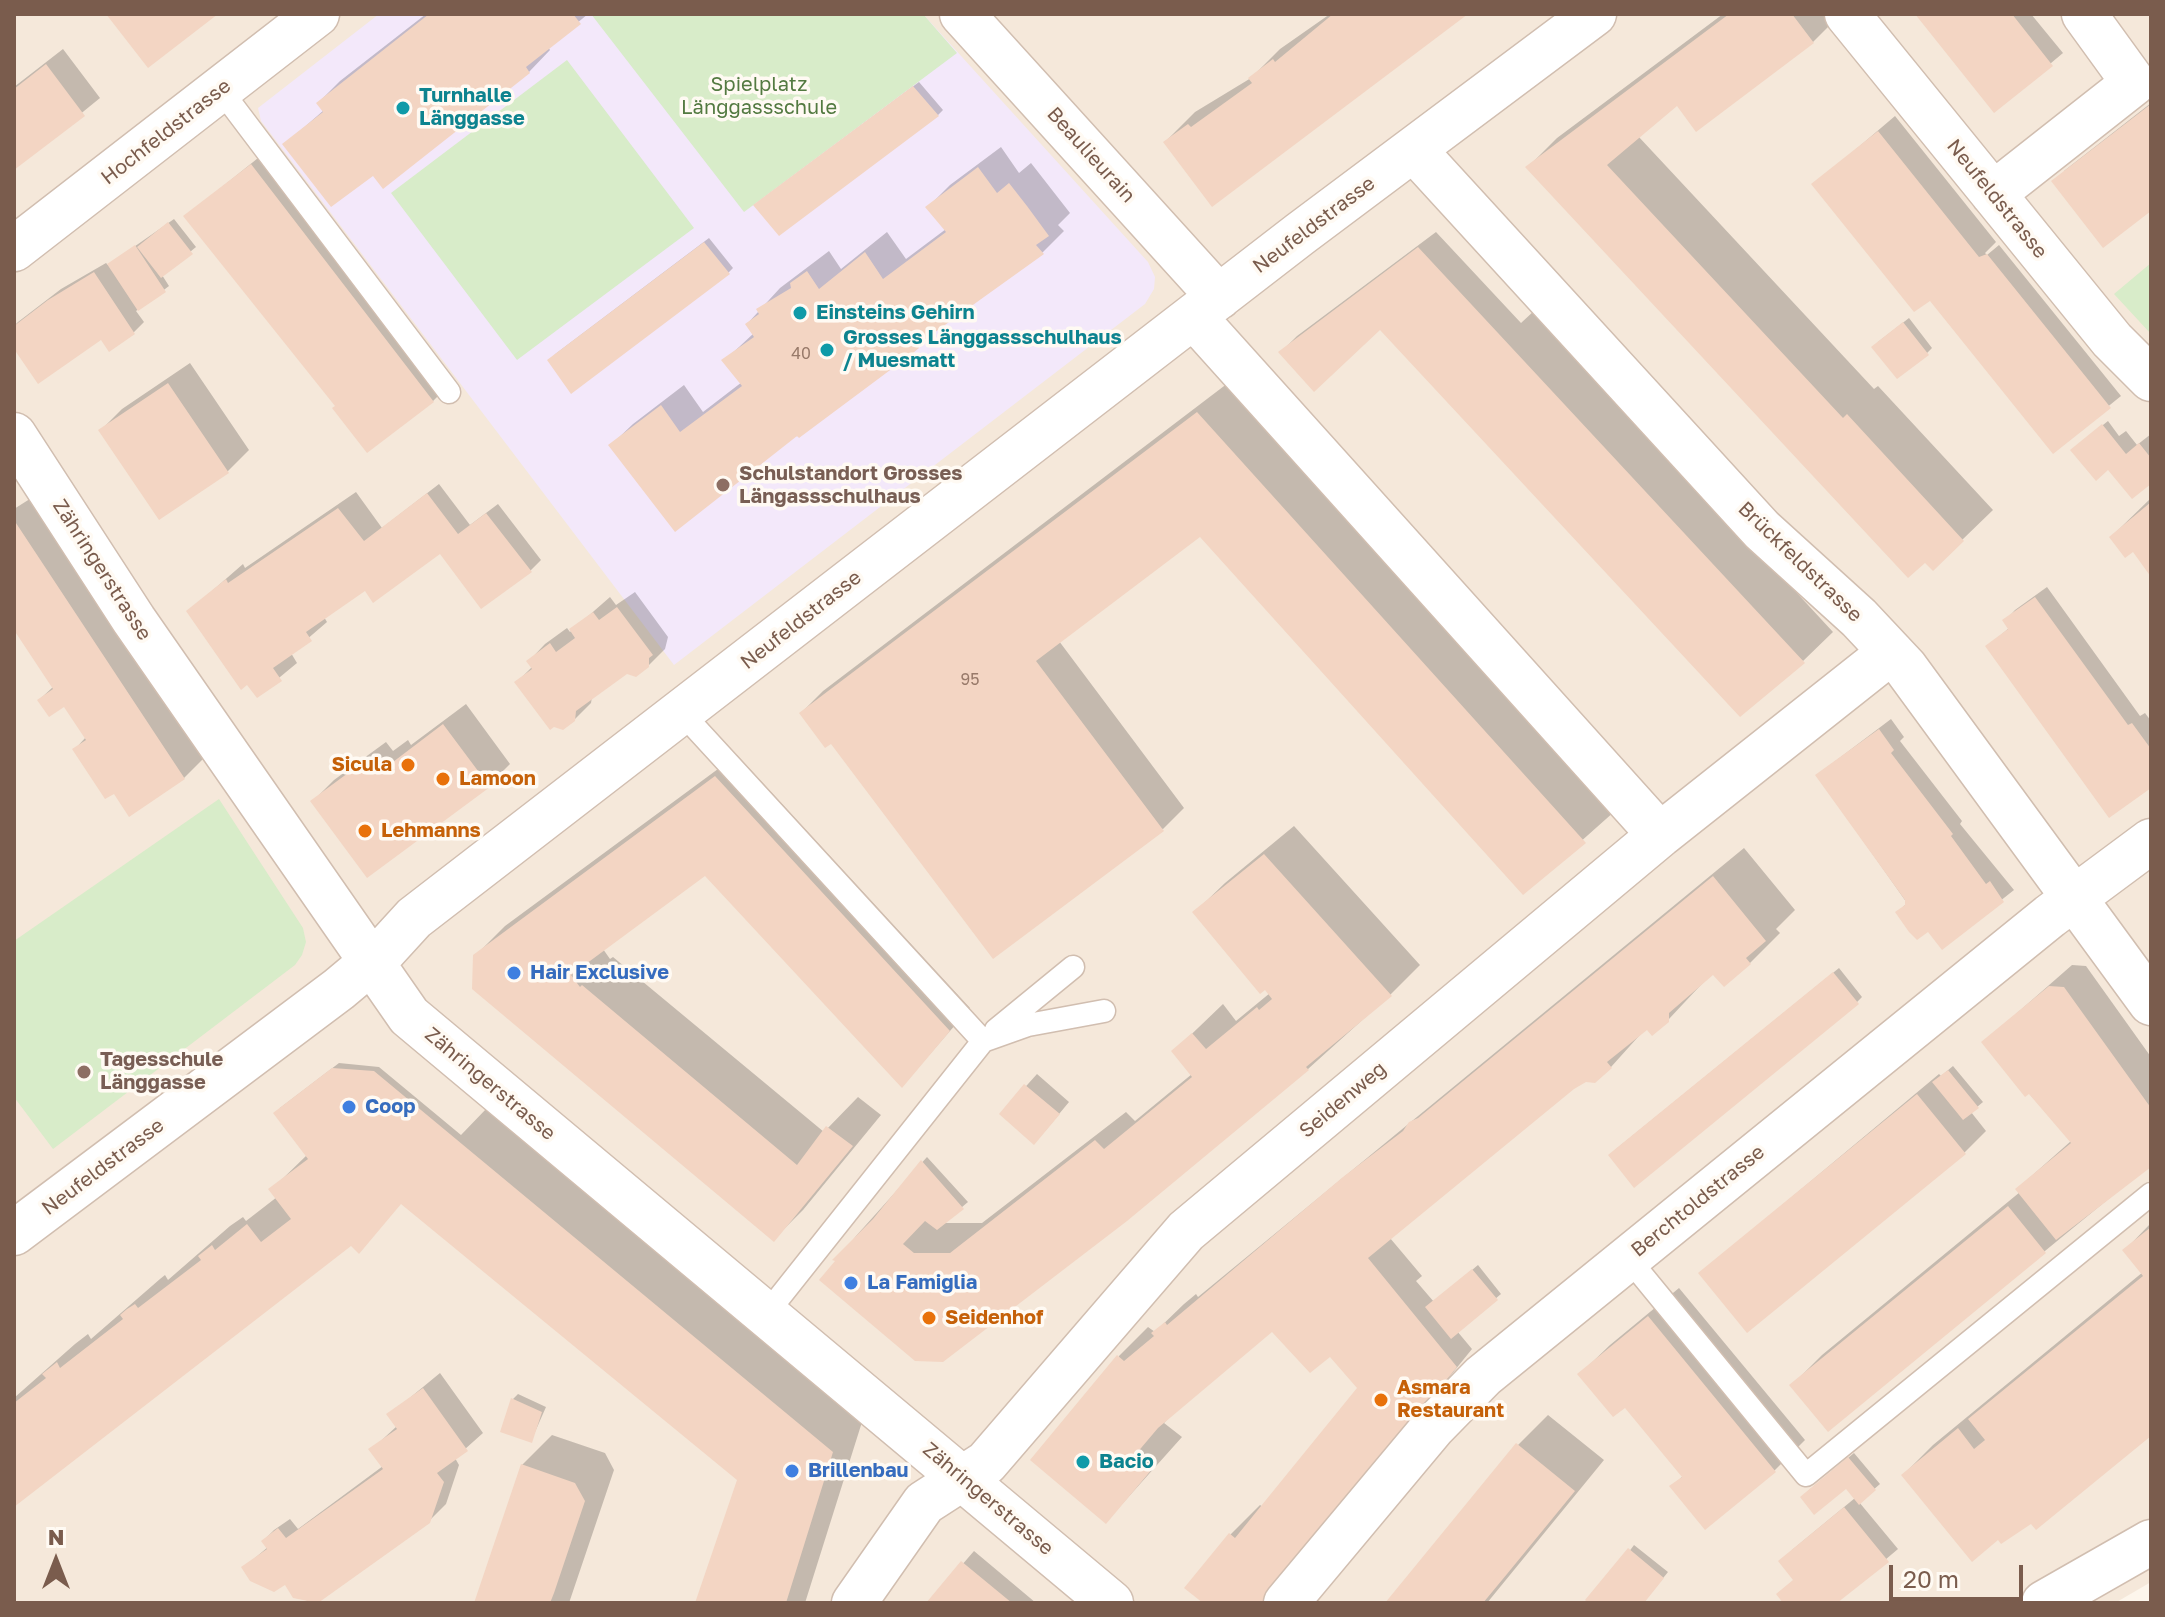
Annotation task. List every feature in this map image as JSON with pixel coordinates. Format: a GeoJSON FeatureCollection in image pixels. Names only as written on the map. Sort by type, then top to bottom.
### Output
{"type":"FeatureCollection","features":[{"type":"Feature","properties":{"kind":"street","name":"Hochfeldstrasse"},"geometry":{"type":"LineString","coordinates":[[14,249],[317,14]]}},
{"type":"Feature","properties":{"kind":"street","name":"Beaulieurain"},"geometry":{"type":"LineString","coordinates":[[962,14],[1206,307],[1660,835]]}},
{"type":"Feature","properties":{"kind":"street","name":"Neufeldstrasse"},"geometry":{"type":"LineString","coordinates":[[14,1233],[370,964],[414,918],[681,712],[1206,307],[1594,14]]}},
{"type":"Feature","properties":{"kind":"street","name":"Neufeldstrasse"},"geometry":{"type":"LineString","coordinates":[[1847,14],[2112,340],[2151,379]]}},
{"type":"Feature","properties":{"kind":"street"},"geometry":{"type":"LineString","coordinates":[[1993,194],[2134,83],[2084,14]]}},
{"type":"Feature","properties":{"kind":"street","name":"Brückfeldstrasse"},"geometry":{"type":"LineString","coordinates":[[1414,150],[1762,530],[1891,652],[1920,685],[2151,1003]]}},
{"type":"Feature","properties":{"kind":"street","name":"Zähringerstrasse"},"geometry":{"type":"LineString","coordinates":[[14,435],[134,620],[409,1016],[1111,1603]]}},
{"type":"Feature","properties":{"kind":"street","name":"Seidenweg"},"geometry":{"type":"LineString","coordinates":[[854,1603],[924,1503],[986,1463],[1032,1414],[1186,1231],[1660,835],[1891,652]]}},
{"type":"Feature","properties":{"kind":"street","name":"Berchtoldstrasse"},"geometry":{"type":"LineString","coordinates":[[1286,1603],[1474,1384],[2074,897],[2151,841]]}},
{"type":"Feature","properties":{"kind":"street"},"geometry":{"type":"LineString","coordinates":[[2044,1603],[2151,1542]]}},
{"type":"Feature","properties":{"kind":"lane"},"geometry":{"type":"LineString","coordinates":[[220,89],[449,392]]}},
{"type":"Feature","properties":{"kind":"lane"},"geometry":{"type":"LineString","coordinates":[[681,712],[983,1041]]}},
{"type":"Feature","properties":{"kind":"lane"},"geometry":{"type":"LineString","coordinates":[[767,1313],[983,1041],[1073,967]]}},
{"type":"Feature","properties":{"kind":"lane"},"geometry":{"type":"LineString","coordinates":[[983,1041],[1028,1025],[1104,1011]]}},
{"type":"Feature","properties":{"kind":"lane"},"geometry":{"type":"LineString","coordinates":[[1628,1258],[1806,1475],[2151,1194]]}},
{"type":"Feature","properties":{"kind":"shaded area"},"geometry":{"type":"Polygon","coordinates":[[[14,14],[2151,14],[2151,1582],[2115,1603],[14,1603],[14,14]]]}},
{"type":"Feature","properties":{"kind":"shaded area","name":"Schulstandort Grosses Längassschulhaus"},"geometry":{"type":"Polygon","coordinates":[[[379,14],[923,14],[1148,262],[1155,277],[1154,289],[1145,304],[674,665],[261,121],[258,108],[379,14]]]}},
{"type":"Feature","properties":{"kind":"green space","name":"Spielplatz Länggassschule"},"geometry":{"type":"Polygon","coordinates":[[[591,14],[923,14],[957,53],[744,212],[591,14]]]}},
{"type":"Feature","properties":{"kind":"green space"},"geometry":{"type":"Polygon","coordinates":[[[567,60],[694,228],[517,360],[391,193],[567,60]]]}},
{"type":"Feature","properties":{"kind":"green space"},"geometry":{"type":"Polygon","coordinates":[[[2151,263],[2151,334],[2114,294],[2151,263]]]}},
{"type":"Feature","properties":{"kind":"green space","name":"Tagesschule Länggasse"},"geometry":{"type":"Polygon","coordinates":[[[219,799],[303,928],[306,942],[302,955],[295,965],[53,1149],[14,1097],[14,941],[219,799]]]}},
{"type":"Feature","properties":{"kind":"building"},"geometry":{"type":"Polygon","coordinates":[[[106,14],[218,14],[148,68],[106,14]]]}},
{"type":"Feature","properties":{"kind":"building","name":"Turnhalle Länggasse"},"geometry":{"type":"Polygon","coordinates":[[[429,14],[573,14],[581,24],[526,67],[530,73],[383,189],[373,176],[331,207],[282,144],[323,112],[316,103],[429,14]]]}},
{"type":"Feature","properties":{"kind":"building"},"geometry":{"type":"Polygon","coordinates":[[[1333,14],[1468,14],[1212,207],[1163,142],[1188,124],[1191,127],[1252,83],[1248,78],[1273,59],[1275,62],[1333,14]]]}},
{"type":"Feature","properties":{"kind":"building"},"geometry":{"type":"Polygon","coordinates":[[[1729,14],[1792,14],[1814,43],[1696,132],[1677,106],[1607,165],[1843,418],[1847,414],[1964,541],[1933,571],[1925,563],[1908,578],[1525,167],[1729,14]]]}},
{"type":"Feature","properties":{"kind":"building"},"geometry":{"type":"Polygon","coordinates":[[[1915,14],[2012,14],[2053,66],[1994,113],[1915,14]]]}},
{"type":"Feature","properties":{"kind":"building"},"geometry":{"type":"Polygon","coordinates":[[[46,64],[85,116],[14,170],[14,89],[46,64]]]}},
{"type":"Feature","properties":{"kind":"building"},"geometry":{"type":"Polygon","coordinates":[[[913,86],[939,116],[779,236],[753,205],[913,86]]]}},
{"type":"Feature","properties":{"kind":"building"},"geometry":{"type":"Polygon","coordinates":[[[2151,104],[2151,211],[2103,248],[2051,181],[2151,104]]]}},
{"type":"Feature","properties":{"kind":"building"},"geometry":{"type":"Polygon","coordinates":[[[1878,131],[1979,257],[1987,254],[2111,408],[2053,454],[1930,301],[1914,312],[1811,184],[1878,131]]]}},
{"type":"Feature","properties":{"kind":"building"},"geometry":{"type":"Polygon","coordinates":[[[251,164],[434,402],[367,453],[332,408],[335,406],[183,216],[251,164]]]}},
{"type":"Feature","properties":{"kind":"building","name":"Grosses Länggassschulhaus / Muesmatt"},"geometry":{"type":"Polygon","coordinates":[[[978,167],[997,193],[1009,183],[1027,206],[1049,236],[1036,245],[1044,254],[917,345],[919,348],[913,353],[799,438],[797,436],[675,532],[608,445],[661,405],[680,432],[742,386],[721,360],[754,337],[745,324],[759,314],[756,309],[791,288],[790,283],[807,271],[819,289],[865,252],[883,279],[946,232],[925,207],[978,167]]]}},
{"type":"Feature","properties":{"kind":"building"},"geometry":{"type":"Polygon","coordinates":[[[168,222],[193,254],[161,278],[137,247],[168,222]]]}},
{"type":"Feature","properties":{"kind":"building"},"geometry":{"type":"Polygon","coordinates":[[[704,242],[730,274],[571,394],[547,360],[704,242]]]}},
{"type":"Feature","properties":{"kind":"building"},"geometry":{"type":"Polygon","coordinates":[[[135,245],[166,292],[138,311],[107,264],[135,245]]]}},
{"type":"Feature","properties":{"kind":"building"},"geometry":{"type":"Polygon","coordinates":[[[1418,247],[1805,663],[1740,717],[1380,330],[1314,392],[1278,352],[1418,247]]]}},
{"type":"Feature","properties":{"kind":"building"},"geometry":{"type":"Polygon","coordinates":[[[94,272],[135,334],[109,352],[101,340],[38,384],[14,349],[14,326],[48,300],[94,272]]]}},
{"type":"Feature","properties":{"kind":"building"},"geometry":{"type":"Polygon","coordinates":[[[1903,322],[1929,355],[1897,379],[1871,347],[1903,322]]]}},
{"type":"Feature","properties":{"kind":"building"},"geometry":{"type":"Polygon","coordinates":[[[168,383],[229,473],[159,520],[98,430],[168,383]]]}},
{"type":"Feature","properties":{"kind":"building"},"geometry":{"type":"Polygon","coordinates":[[[1197,412],[1586,843],[1523,895],[1200,537],[1036,661],[1164,831],[993,959],[831,744],[825,748],[799,713],[1197,412]]]}},
{"type":"Feature","properties":{"kind":"building"},"geometry":{"type":"Polygon","coordinates":[[[2102,424],[2126,454],[2139,443],[2151,458],[2151,484],[2132,499],[2108,470],[2096,481],[2070,450],[2102,424]]]}},
{"type":"Feature","properties":{"kind":"building"},"geometry":{"type":"Polygon","coordinates":[[[427,493],[458,534],[486,513],[532,572],[481,609],[440,554],[373,603],[365,591],[306,632],[312,641],[273,668],[282,681],[257,698],[247,685],[241,690],[186,611],[226,579],[228,583],[338,508],[364,541],[427,493]]]}},
{"type":"Feature","properties":{"kind":"building"},"geometry":{"type":"Polygon","coordinates":[[[2151,502],[2151,577],[2133,552],[2125,558],[2109,537],[2151,502]]]}},
{"type":"Feature","properties":{"kind":"building"},"geometry":{"type":"Polygon","coordinates":[[[14,520],[185,779],[129,817],[114,794],[105,799],[72,749],[86,740],[64,707],[49,717],[37,700],[53,689],[14,630],[14,520]]]}},
{"type":"Feature","properties":{"kind":"building"},"geometry":{"type":"Polygon","coordinates":[[[2035,597],[2128,725],[2132,723],[2151,749],[2151,788],[2109,818],[1985,646],[2008,629],[2002,620],[2035,597]]]}},
{"type":"Feature","properties":{"kind":"building"},"geometry":{"type":"Polygon","coordinates":[[[617,607],[653,655],[649,658],[649,667],[636,677],[627,674],[576,711],[575,721],[563,730],[554,727],[550,730],[514,682],[532,669],[526,661],[550,643],[556,652],[575,638],[569,629],[593,612],[599,620],[617,607]]]}},
{"type":"Feature","properties":{"kind":"building"},"geometry":{"type":"Polygon","coordinates":[[[443,724],[490,787],[367,878],[310,801],[363,762],[370,771],[385,760],[389,765],[443,724]]]}},
{"type":"Feature","properties":{"kind":"building"},"geometry":{"type":"Polygon","coordinates":[[[1879,729],[1894,750],[1891,753],[1953,834],[1951,836],[1986,884],[1990,881],[2004,902],[1942,950],[1928,932],[1917,940],[1909,932],[1895,912],[1905,905],[1905,900],[1815,775],[1879,729]]]}},
{"type":"Feature","properties":{"kind":"building"},"geometry":{"type":"Polygon","coordinates":[[[715,776],[950,1031],[902,1088],[705,876],[571,975],[580,987],[582,985],[797,1165],[826,1126],[853,1146],[774,1242],[472,989],[473,955],[715,776]]]}},
{"type":"Feature","properties":{"kind":"building"},"geometry":{"type":"Polygon","coordinates":[[[1264,854],[1392,996],[1306,1067],[1309,1070],[1127,1221],[943,1362],[915,1361],[819,1280],[835,1261],[832,1260],[873,1219],[921,1160],[964,1209],[937,1230],[925,1221],[903,1244],[914,1253],[950,1253],[1095,1140],[1104,1149],[1192,1077],[1171,1051],[1192,1033],[1206,1049],[1257,1007],[1259,1010],[1272,999],[1265,990],[1260,994],[1192,912],[1264,854]]]}},
{"type":"Feature","properties":{"kind":"building"},"geometry":{"type":"Polygon","coordinates":[[[1713,876],[1766,941],[1746,958],[1751,964],[1724,987],[1713,975],[1669,1013],[1669,1022],[1652,1036],[1647,1030],[1607,1062],[1612,1068],[1595,1083],[1586,1082],[1574,1089],[1368,1258],[1457,1367],[1263,1603],[1203,1603],[1184,1588],[1229,1533],[1235,1538],[1357,1388],[1330,1357],[1310,1373],[1272,1332],[1158,1428],[1136,1454],[1153,1468],[1106,1524],[1030,1460],[1117,1355],[1124,1361],[1154,1336],[1151,1333],[1165,1322],[1167,1325],[1343,1177],[1403,1131],[1409,1122],[1418,1118],[1713,876]]]}},
{"type":"Feature","properties":{"kind":"building"},"geometry":{"type":"Polygon","coordinates":[[[1833,972],[1859,1004],[1634,1188],[1608,1155],[1833,972]]]}},
{"type":"Feature","properties":{"kind":"building"},"geometry":{"type":"Polygon","coordinates":[[[2049,986],[2064,987],[2151,1108],[2151,1167],[2056,1240],[2015,1189],[2071,1143],[2029,1094],[2025,1097],[1981,1042],[2049,986]]]}},
{"type":"Feature","properties":{"kind":"building"},"geometry":{"type":"Polygon","coordinates":[[[332,1068],[374,1071],[833,1452],[786,1603],[695,1603],[737,1480],[401,1204],[359,1254],[351,1246],[14,1507],[14,1403],[46,1378],[42,1374],[57,1362],[60,1368],[123,1319],[120,1315],[127,1309],[135,1304],[138,1308],[201,1260],[198,1256],[212,1245],[215,1250],[247,1224],[261,1242],[291,1219],[268,1189],[308,1159],[273,1113],[332,1068]]]}},
{"type":"Feature","properties":{"kind":"building"},"geometry":{"type":"Polygon","coordinates":[[[1948,1070],[1979,1108],[1963,1120],[1932,1082],[1948,1070]]]}},
{"type":"Feature","properties":{"kind":"building"},"geometry":{"type":"Polygon","coordinates":[[[1024,1084],[1060,1114],[1034,1145],[999,1114],[1024,1084]]]}},
{"type":"Feature","properties":{"kind":"building"},"geometry":{"type":"Polygon","coordinates":[[[1917,1094],[1966,1154],[1747,1333],[1698,1273],[1917,1094]]]}},
{"type":"Feature","properties":{"kind":"building"},"geometry":{"type":"Polygon","coordinates":[[[2008,1206],[2046,1253],[1828,1432],[1789,1385],[2008,1206]]]}},
{"type":"Feature","properties":{"kind":"building"},"geometry":{"type":"Polygon","coordinates":[[[2151,1227],[2151,1436],[2036,1530],[2031,1524],[2001,1544],[1998,1540],[1972,1562],[1901,1475],[1958,1428],[1974,1449],[1985,1440],[1968,1419],[2143,1276],[2122,1250],[2151,1227]]]}},
{"type":"Feature","properties":{"kind":"building"},"geometry":{"type":"Polygon","coordinates":[[[1472,1269],[1498,1300],[1451,1339],[1425,1307],[1472,1269]]]}},
{"type":"Feature","properties":{"kind":"building"},"geometry":{"type":"Polygon","coordinates":[[[1648,1316],[1776,1472],[1705,1530],[1669,1486],[1682,1477],[1625,1408],[1613,1417],[1577,1374],[1648,1316]]]}},
{"type":"Feature","properties":{"kind":"building"},"geometry":{"type":"Polygon","coordinates":[[[423,1388],[468,1451],[437,1473],[444,1482],[430,1523],[318,1603],[293,1598],[285,1585],[274,1592],[250,1581],[241,1567],[267,1549],[261,1541],[278,1528],[286,1538],[383,1469],[368,1449],[397,1429],[386,1414],[423,1388]]]}},
{"type":"Feature","properties":{"kind":"building"},"geometry":{"type":"Polygon","coordinates":[[[511,1398],[542,1412],[532,1443],[500,1432],[511,1398]]]}},
{"type":"Feature","properties":{"kind":"building"},"geometry":{"type":"Polygon","coordinates":[[[1516,1443],[1575,1491],[1483,1603],[1385,1603],[1516,1443]]]}},
{"type":"Feature","properties":{"kind":"building"},"geometry":{"type":"Polygon","coordinates":[[[1848,1457],[1876,1490],[1859,1505],[1846,1489],[1814,1515],[1800,1497],[1848,1457]]]}},
{"type":"Feature","properties":{"kind":"building"},"geometry":{"type":"Polygon","coordinates":[[[521,1464],[575,1483],[585,1501],[554,1593],[550,1603],[474,1603],[521,1464]]]}},
{"type":"Feature","properties":{"kind":"building"},"geometry":{"type":"Polygon","coordinates":[[[1844,1507],[1889,1562],[1837,1603],[1783,1603],[1776,1594],[1793,1580],[1778,1561],[1844,1507]]]}},
{"type":"Feature","properties":{"kind":"building"},"geometry":{"type":"Polygon","coordinates":[[[1628,1548],[1664,1578],[1644,1603],[1588,1603],[1585,1600],[1628,1548]]]}},
{"type":"Feature","properties":{"kind":"building"},"geometry":{"type":"Polygon","coordinates":[[[961,1561],[1012,1603],[926,1603],[961,1561]]]}},
{"type":"Feature","properties":{"kind":"place","name":"Turnhalle Länggasse"},"geometry":{"type":"Point","coordinates":[403,108]}},
{"type":"Feature","properties":{"kind":"place","name":"Einsteins Gehirn"},"geometry":{"type":"Point","coordinates":[800,313]}},
{"type":"Feature","properties":{"kind":"place","name":"Grosses Länggassschulhaus / Muesmatt"},"geometry":{"type":"Point","coordinates":[827,350]}},
{"type":"Feature","properties":{"kind":"place","name":"Schulstandort Grosses Längassschulhaus"},"geometry":{"type":"Point","coordinates":[723,485]}},
{"type":"Feature","properties":{"kind":"place","name":"Sicula"},"geometry":{"type":"Point","coordinates":[408,765]}},
{"type":"Feature","properties":{"kind":"place","name":"Lamoon"},"geometry":{"type":"Point","coordinates":[443,779]}},
{"type":"Feature","properties":{"kind":"place","name":"Lehmanns"},"geometry":{"type":"Point","coordinates":[365,831]}},
{"type":"Feature","properties":{"kind":"place","name":"Hair Exclusive"},"geometry":{"type":"Point","coordinates":[514,973]}},
{"type":"Feature","properties":{"kind":"place","name":"Tagesschule Länggasse"},"geometry":{"type":"Point","coordinates":[84,1072]}},
{"type":"Feature","properties":{"kind":"place","name":"Coop"},"geometry":{"type":"Point","coordinates":[349,1107]}},
{"type":"Feature","properties":{"kind":"place","name":"La Famiglia"},"geometry":{"type":"Point","coordinates":[851,1283]}},
{"type":"Feature","properties":{"kind":"place","name":"Seidenhof"},"geometry":{"type":"Point","coordinates":[929,1318]}},
{"type":"Feature","properties":{"kind":"place","name":"Asmara Restaurant"},"geometry":{"type":"Point","coordinates":[1381,1400]}},
{"type":"Feature","properties":{"kind":"place","name":"Bacio"},"geometry":{"type":"Point","coordinates":[1083,1462]}},
{"type":"Feature","properties":{"kind":"place","name":"Brillenbau"},"geometry":{"type":"Point","coordinates":[792,1471]}}]}
